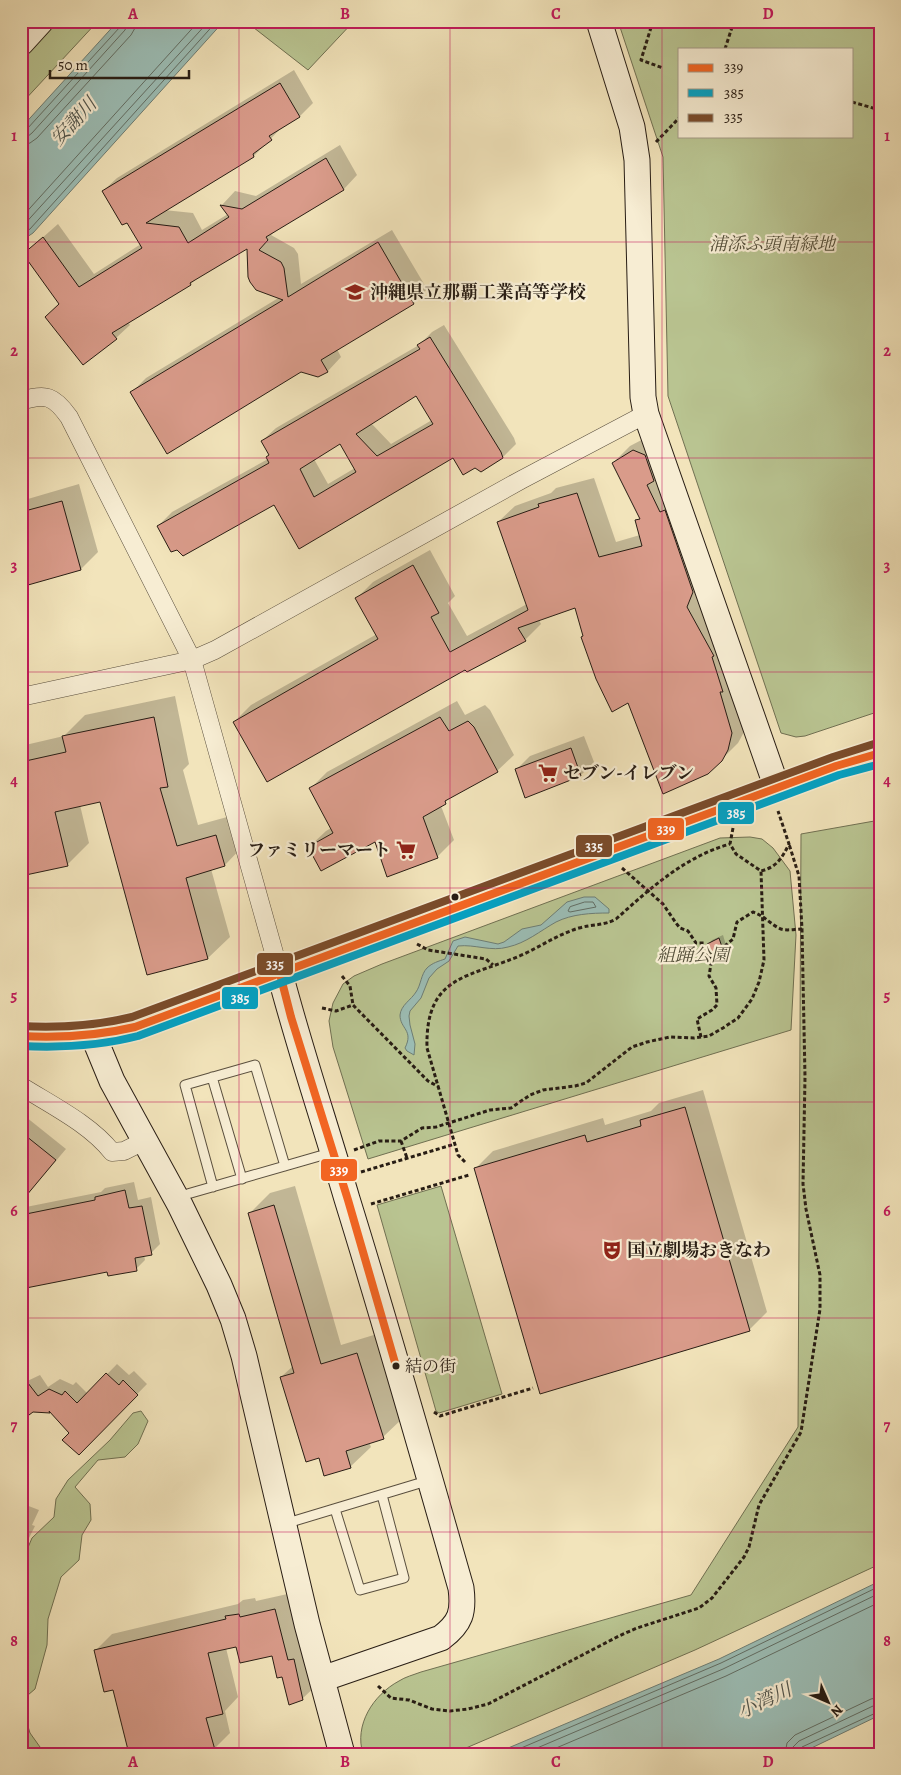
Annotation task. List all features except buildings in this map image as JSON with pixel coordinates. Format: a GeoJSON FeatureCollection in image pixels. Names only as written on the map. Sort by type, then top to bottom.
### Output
{"type":"FeatureCollection","features":[{"type":"Feature","properties":{"kind":"street"},"geometry":{"type":"LineString","coordinates":[[21,43],[41,21]]}},
{"type":"Feature","properties":{"kind":"street"},"geometry":{"type":"LineString","coordinates":[[599,21],[632,127],[637,160],[643,397],[646,414],[777,799]]}},
{"type":"Feature","properties":{"kind":"street"},"geometry":{"type":"LineString","coordinates":[[21,401],[45,396],[59,403],[69,417],[192,660],[291,1017],[344,1151],[430,1480],[461,1588],[463,1604],[461,1615],[456,1624],[445,1635],[431,1642],[322,1679]]}},
{"type":"Feature","properties":{"kind":"street"},"geometry":{"type":"LineString","coordinates":[[21,697],[192,660],[215,650],[522,480],[646,414]]}},
{"type":"Feature","properties":{"kind":"street"},"geometry":{"type":"LineString","coordinates":[[21,1036],[52,1038],[93,1035],[135,1027],[777,799],[836,766],[880,753]]}},
{"type":"Feature","properties":{"kind":"street"},"geometry":{"type":"LineString","coordinates":[[93,1035],[112,1081],[176,1198],[219,1285],[233,1319],[244,1356],[307,1624],[342,1754]]}},
{"type":"Feature","properties":{"kind":"street"},"geometry":{"type":"LineString","coordinates":[[21,1086],[63,1112],[103,1141],[112,1152],[124,1151],[144,1141]]}},
{"type":"Feature","properties":{"kind":"lane"},"geometry":{"type":"LineString","coordinates":[[213,1187],[185,1085],[255,1065],[285,1166]]}},
{"type":"Feature","properties":{"kind":"lane"},"geometry":{"type":"LineString","coordinates":[[212,1078],[242,1179]]}},
{"type":"Feature","properties":{"kind":"lane"},"geometry":{"type":"LineString","coordinates":[[176,1198],[344,1151]]}},
{"type":"Feature","properties":{"kind":"lane"},"geometry":{"type":"LineString","coordinates":[[284,1524],[430,1480]]}},
{"type":"Feature","properties":{"kind":"lane"},"geometry":{"type":"LineString","coordinates":[[335,1509],[360,1590],[404,1578],[382,1495]]}},
{"type":"Feature","properties":{"kind":"path"},"geometry":{"type":"LineString","coordinates":[[653,21],[641,60],[663,68]]}},
{"type":"Feature","properties":{"kind":"path"},"geometry":{"type":"LineString","coordinates":[[725,48],[734,21]]}},
{"type":"Feature","properties":{"kind":"path"},"geometry":{"type":"LineString","coordinates":[[854,103],[880,110]]}},
{"type":"Feature","properties":{"kind":"path"},"geometry":{"type":"LineString","coordinates":[[637,160],[678,119]]}},
{"type":"Feature","properties":{"kind":"path"},"geometry":{"type":"LineString","coordinates":[[378,1686],[391,1698],[409,1700],[432,1709],[450,1711],[468,1709],[488,1704],[637,1628],[699,1608],[712,1598],[744,1557],[749,1547],[759,1505],[801,1432],[820,1309],[820,1275],[803,1184],[805,1077],[799,876],[777,799]]}},
{"type":"Feature","properties":{"kind":"path"},"geometry":{"type":"LineString","coordinates":[[733,827],[730,844],[736,854],[761,871],[772,868],[785,853],[789,844]]}},
{"type":"Feature","properties":{"kind":"path"},"geometry":{"type":"LineString","coordinates":[[465,1162],[458,1155],[427,1048],[427,1032],[431,1015],[442,992],[450,983],[524,954],[553,937],[580,928],[606,924],[616,919],[677,868],[695,857],[730,844]]}},
{"type":"Feature","properties":{"kind":"path"},"geometry":{"type":"LineString","coordinates":[[621,868],[663,904],[680,928],[688,931],[696,943],[704,943],[703,952],[712,958]]}},
{"type":"Feature","properties":{"kind":"path"},"geometry":{"type":"LineString","coordinates":[[344,1151],[379,1141],[401,1140],[422,1128],[449,1123],[490,1110],[511,1108],[530,1095],[544,1090],[586,1083],[632,1047],[670,1037],[709,1036],[738,1018],[752,999],[759,982],[764,960],[761,871]]}},
{"type":"Feature","properties":{"kind":"path"},"geometry":{"type":"LineString","coordinates":[[712,958],[721,954],[726,945],[733,939],[737,922],[753,912],[763,915],[783,930],[802,929]]}},
{"type":"Feature","properties":{"kind":"path"},"geometry":{"type":"LineString","coordinates":[[417,944],[428,950],[486,959],[493,965]]}},
{"type":"Feature","properties":{"kind":"path"},"geometry":{"type":"LineString","coordinates":[[701,1037],[697,1019],[718,1004],[716,988],[709,976],[712,958]]}},
{"type":"Feature","properties":{"kind":"path"},"geometry":{"type":"LineString","coordinates":[[342,976],[350,986],[353,1004],[428,1080],[439,1088]]}},
{"type":"Feature","properties":{"kind":"path"},"geometry":{"type":"LineString","coordinates":[[322,1008],[336,1011],[353,1004]]}},
{"type":"Feature","properties":{"kind":"path"},"geometry":{"type":"LineString","coordinates":[[401,1140],[407,1158]]}},
{"type":"Feature","properties":{"kind":"path"},"geometry":{"type":"LineString","coordinates":[[361,1172],[455,1144]]}},
{"type":"Feature","properties":{"kind":"path"},"geometry":{"type":"LineString","coordinates":[[370,1204],[468,1175]]}},
{"type":"Feature","properties":{"kind":"path"},"geometry":{"type":"LineString","coordinates":[[431,1411],[440,1416],[533,1388]]}},
{"type":"Feature","properties":{"kind":"green space"},"geometry":{"type":"Polygon","coordinates":[[[57,21],[98,21],[21,104],[21,61],[57,21]]]}},
{"type":"Feature","properties":{"kind":"green space"},"geometry":{"type":"Polygon","coordinates":[[[252,21],[354,21],[308,70],[249,24],[252,21]]]}},
{"type":"Feature","properties":{"kind":"green space","name":"浦添ふ頭南緑地"},"geometry":{"type":"Polygon","coordinates":[[[618,21],[880,21],[880,711],[805,736],[796,737],[781,733],[668,396],[663,157],[618,21]]]}},
{"type":"Feature","properties":{"kind":"green space"},"geometry":{"type":"Polygon","coordinates":[[[880,820],[880,1564],[695,1650],[452,1754],[363,1754],[361,1732],[368,1712],[381,1694],[404,1678],[691,1595],[798,1427],[801,834],[880,820]]]}},
{"type":"Feature","properties":{"kind":"green space","name":"組踊公園"},"geometry":{"type":"Polygon","coordinates":[[[750,837],[762,839],[773,848],[790,871],[796,935],[791,1030],[368,1159],[333,1047],[329,1021],[333,1003],[343,984],[354,976],[382,964],[720,838],[750,837]]]}},
{"type":"Feature","properties":{"kind":"green space"},"geometry":{"type":"Polygon","coordinates":[[[441,1186],[502,1394],[439,1413],[436,1411],[377,1205],[441,1186]]]}},
{"type":"Feature","properties":{"kind":"green space"},"geometry":{"type":"Polygon","coordinates":[[[141,1411],[148,1421],[138,1444],[125,1457],[98,1460],[75,1487],[90,1504],[91,1520],[82,1535],[79,1560],[61,1577],[48,1619],[47,1645],[35,1689],[21,1701],[21,1564],[32,1538],[54,1517],[56,1499],[68,1480],[110,1440],[133,1413],[141,1411]]]}},
{"type":"Feature","properties":{"kind":"green space"},"geometry":{"type":"Polygon","coordinates":[[[21,1703],[30,1733],[45,1754],[21,1754],[21,1703]]]}},
{"type":"Feature","properties":{"kind":"water","name":"安謝川"},"geometry":{"type":"Polygon","coordinates":[[[118,21],[224,21],[33,233],[21,241],[21,128],[118,21]]]}},
{"type":"Feature","properties":{"kind":"water"},"geometry":{"type":"Polygon","coordinates":[[[584,897],[595,897],[609,909],[609,913],[595,913],[562,919],[527,940],[508,947],[495,949],[458,946],[449,961],[437,969],[429,978],[421,998],[410,1011],[410,1025],[415,1044],[414,1055],[407,1051],[405,1048],[408,1037],[402,1024],[401,1011],[418,989],[425,970],[433,963],[445,959],[453,941],[465,937],[498,944],[504,942],[522,929],[541,925],[567,902],[584,897]]]}},
{"type":"Feature","properties":{"kind":"water","name":"小湾川"},"geometry":{"type":"Polygon","coordinates":[[[880,1581],[880,1715],[799,1754],[494,1754],[719,1659],[880,1581]]]}},
{"type":"Feature","properties":{"kind":"transit line","name":"335"},"geometry":{"type":"LineString","coordinates":[[21,1026],[77,1026],[132,1017],[833,757],[877,743]]}},
{"type":"Feature","properties":{"kind":"transit line","name":"339"},"geometry":{"type":"LineString","coordinates":[[21,1036],[78,1036],[135,1027],[836,766],[880,753]]}},
{"type":"Feature","properties":{"kind":"transit line","name":"385"},"geometry":{"type":"LineString","coordinates":[[21,1046],[80,1046],[138,1036],[839,775],[880,764]]}},
{"type":"Feature","properties":{"kind":"transit line","name":"339"},"geometry":{"type":"LineString","coordinates":[[280,974],[291,1017],[348,1200],[396,1366]]}},
{"type":"Feature","properties":{"kind":"place","name":"沖縄県立那覇工業高等学校"},"geometry":{"type":"Point","coordinates":[355,292]}},
{"type":"Feature","properties":{"kind":"place","name":"セブン-イレブン"},"geometry":{"type":"Point","coordinates":[548,773]}},
{"type":"Feature","properties":{"kind":"place","name":"ファミリーマート"},"geometry":{"type":"Point","coordinates":[406,850]}},
{"type":"Feature","properties":{"kind":"place","name":"国立劇場おきなわ"},"geometry":{"type":"Point","coordinates":[612,1250]}},
{"type":"Feature","properties":{"kind":"place","name":"結の街"},"geometry":{"type":"Point","coordinates":[396,1366]}}]}
